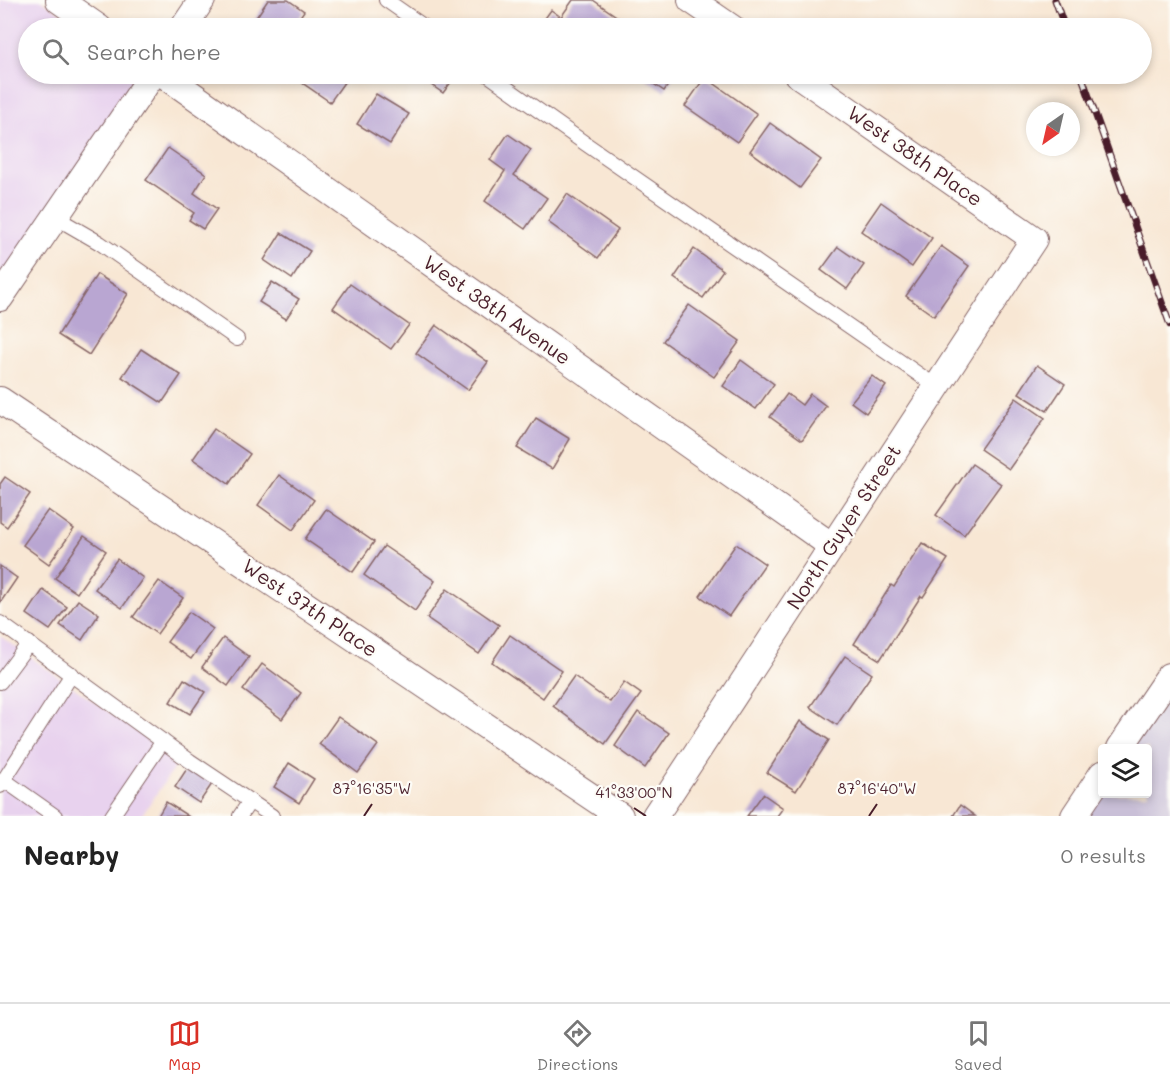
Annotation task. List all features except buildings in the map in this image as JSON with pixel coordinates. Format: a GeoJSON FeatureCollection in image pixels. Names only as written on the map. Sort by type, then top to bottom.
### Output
{"type":"FeatureCollection","features":[{"type":"Feature","properties":{"kind":"street"},"geometry":{"type":"LineString","coordinates":[[59,0],[85,18]]}},
{"type":"Feature","properties":{"kind":"street"},"geometry":{"type":"LineString","coordinates":[[190,18],[202,0]]}},
{"type":"Feature","properties":{"kind":"street"},"geometry":{"type":"LineString","coordinates":[[691,0],[717,18]]}},
{"type":"Feature","properties":{"kind":"street"},"geometry":{"type":"LineString","coordinates":[[0,298],[146,84]]}},
{"type":"Feature","properties":{"kind":"street","name":"West 38th Avenue"},"geometry":{"type":"LineString","coordinates":[[177,84],[832,546]]}},
{"type":"Feature","properties":{"kind":"street","name":"West 38th Place"},"geometry":{"type":"LineString","coordinates":[[811,84],[1034,239]]}},
{"type":"Feature","properties":{"kind":"street","name":"North Guyer Street"},"geometry":{"type":"LineString","coordinates":[[655,816],[1034,239]]}},
{"type":"Feature","properties":{"kind":"street","name":"West 37th Place"},"geometry":{"type":"LineString","coordinates":[[0,400],[620,816]]}},
{"type":"Feature","properties":{"kind":"street"},"geometry":{"type":"LineString","coordinates":[[1123,744],[1169,676]]}},
{"type":"Feature","properties":{"kind":"street"},"geometry":{"type":"LineString","coordinates":[[1074,816],[1098,780]]}},
{"type":"Feature","properties":{"kind":"lane"},"geometry":{"type":"LineString","coordinates":[[386,0],[412,18]]}},
{"type":"Feature","properties":{"kind":"lane"},"geometry":{"type":"LineString","coordinates":[[502,84],[937,387]]}},
{"type":"Feature","properties":{"kind":"lane"},"geometry":{"type":"LineString","coordinates":[[55,217],[100,243],[237,339]]}},
{"type":"Feature","properties":{"kind":"lane"},"geometry":{"type":"LineString","coordinates":[[0,623],[163,741],[272,816]]}},
{"type":"Feature","properties":{"kind":"lane"},"geometry":{"type":"LineString","coordinates":[[0,682],[29,643]]}},
{"type":"Feature","properties":{"kind":"lane"},"geometry":{"type":"LineString","coordinates":[[55,816],[2,783],[72,674]]}},
{"type":"Feature","properties":{"kind":"lane"},"geometry":{"type":"LineString","coordinates":[[112,816],[163,741]]}},
{"type":"Feature","properties":{"kind":"lane"},"geometry":{"type":"LineString","coordinates":[[240,816],[250,801]]}},
{"type":"Feature","properties":{"kind":"shaded area"},"geometry":{"type":"Polygon","coordinates":[[[0,0],[42,0],[68,18],[18,18],[18,84],[136,84],[0,290],[0,0]]]}},
{"type":"Feature","properties":{"kind":"shaded area"},"geometry":{"type":"Polygon","coordinates":[[[0,636],[179,761],[141,816],[0,816],[0,636]]]}},
{"type":"Feature","properties":{"kind":"shaded area"},"geometry":{"type":"Polygon","coordinates":[[[1170,690],[1170,816],[1084,816],[1099,798],[1152,798],[1152,744],[1133,744],[1170,690]]]}},
{"type":"Feature","properties":{"kind":"railway"},"geometry":{"type":"LineString","coordinates":[[1055,0],[1061,18]]}},
{"type":"Feature","properties":{"kind":"railway"},"geometry":{"type":"LineString","coordinates":[[1085,84],[1170,325]]}}]}
